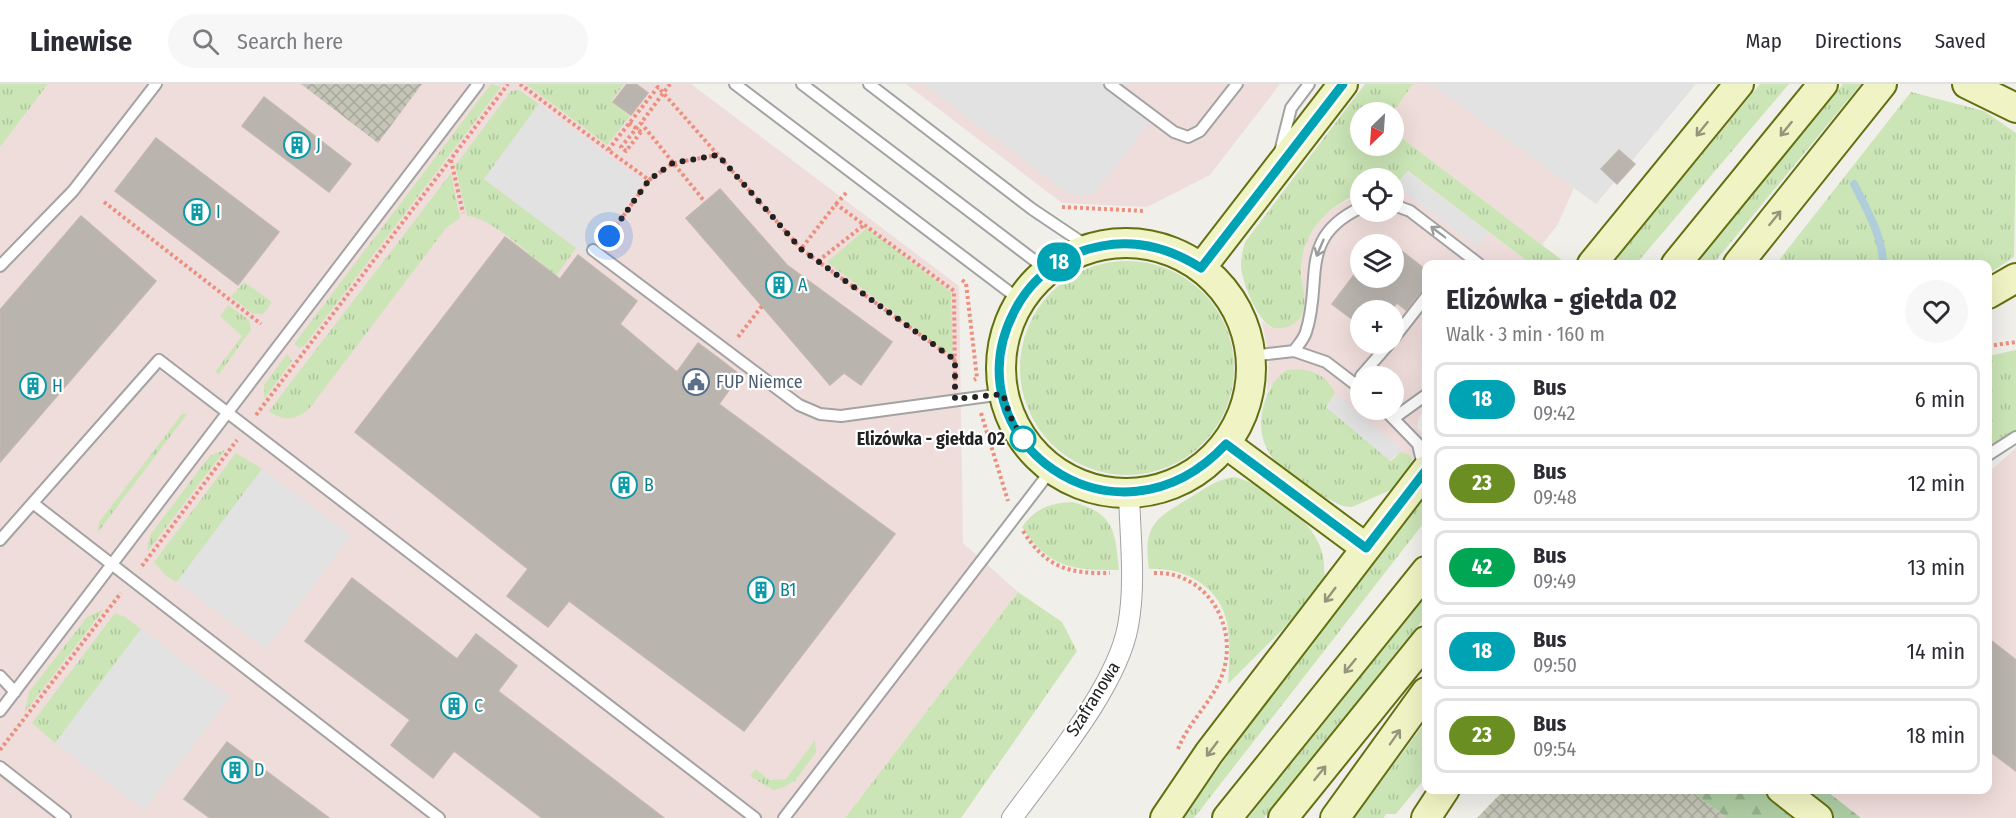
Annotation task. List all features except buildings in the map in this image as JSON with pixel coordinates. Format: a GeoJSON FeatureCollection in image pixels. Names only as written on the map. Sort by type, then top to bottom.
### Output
{"type":"FeatureCollection","features":[{"type":"Feature","properties":{"kind":"main road"},"geometry":{"type":"LineString","coordinates":[[1201,268],[1343,84]]}},
{"type":"Feature","properties":{"kind":"main road"},"geometry":{"type":"LineString","coordinates":[[1595,260],[1739,84]]}},
{"type":"Feature","properties":{"kind":"main road"},"geometry":{"type":"LineString","coordinates":[[1679,260],[1823,84]]}},
{"type":"Feature","properties":{"kind":"main road"},"geometry":{"type":"LineString","coordinates":[[1741,260],[1882,84]]}},
{"type":"Feature","properties":{"kind":"main road"},"geometry":{"type":"LineString","coordinates":[[1967,84],[2016,108]]}},
{"type":"Feature","properties":{"kind":"main road"},"geometry":{"type":"LineString","coordinates":[[1129,243],[1148,245],[1185,257],[1220,285],[1234,304],[1244,327],[1251,356],[1250,390],[1244,410],[1226,444],[1209,462],[1190,476],[1169,486],[1129,493],[1086,487],[1052,469],[1034,454],[1020,436],[1003,394],[1001,355],[1004,336],[1020,300],[1047,270],[1068,257],[1090,248],[1129,243]]}},
{"type":"Feature","properties":{"kind":"main road"},"geometry":{"type":"LineString","coordinates":[[1992,292],[2016,278]]}},
{"type":"Feature","properties":{"kind":"main road"},"geometry":{"type":"LineString","coordinates":[[1226,444],[1366,548]]}},
{"type":"Feature","properties":{"kind":"main road"},"geometry":{"type":"LineString","coordinates":[[1165,818],[1209,753],[1422,476]]}},
{"type":"Feature","properties":{"kind":"main road"},"geometry":{"type":"LineString","coordinates":[[1227,818],[1422,576]]}},
{"type":"Feature","properties":{"kind":"main road"},"geometry":{"type":"LineString","coordinates":[[1283,818],[1422,646]]}},
{"type":"Feature","properties":{"kind":"main road"},"geometry":{"type":"LineString","coordinates":[[1335,818],[1422,698]]}},
{"type":"Feature","properties":{"kind":"main road"},"geometry":{"type":"LineString","coordinates":[[1426,818],[1442,794]]}},
{"type":"Feature","properties":{"kind":"main road"},"geometry":{"type":"LineString","coordinates":[[1787,794],[1818,818]]}},
{"type":"Feature","properties":{"kind":"street","name":"Szafranowa"},"geometry":{"type":"LineString","coordinates":[[1012,818],[1101,691],[1124,645],[1131,595],[1129,493]]}},
{"type":"Feature","properties":{"kind":"lane"},"geometry":{"type":"LineString","coordinates":[[0,266],[73,191],[156,84]]}},
{"type":"Feature","properties":{"kind":"lane"},"geometry":{"type":"LineString","coordinates":[[0,711],[114,565],[478,84]]}},
{"type":"Feature","properties":{"kind":"lane"},"geometry":{"type":"LineString","coordinates":[[735,84],[1020,300]]}},
{"type":"Feature","properties":{"kind":"lane"},"geometry":{"type":"LineString","coordinates":[[802,84],[1047,270]]}},
{"type":"Feature","properties":{"kind":"lane"},"geometry":{"type":"LineString","coordinates":[[869,84],[1032,209],[1090,248]]}},
{"type":"Feature","properties":{"kind":"lane"},"geometry":{"type":"LineString","coordinates":[[1116,86],[1174,132],[1188,137],[1200,131],[1237,84]]}},
{"type":"Feature","properties":{"kind":"lane"},"geometry":{"type":"LineString","coordinates":[[1274,173],[1291,108],[1309,84]]}},
{"type":"Feature","properties":{"kind":"lane"},"geometry":{"type":"LineString","coordinates":[[1404,209],[1474,260]]}},
{"type":"Feature","properties":{"kind":"lane"},"geometry":{"type":"LineString","coordinates":[[1294,351],[1305,334],[1310,314],[1314,262],[1324,238],[1336,222],[1350,214]]}},
{"type":"Feature","properties":{"kind":"lane"},"geometry":{"type":"LineString","coordinates":[[593,250],[799,405],[820,414],[841,416],[1003,394]]}},
{"type":"Feature","properties":{"kind":"lane"},"geometry":{"type":"LineString","coordinates":[[1404,325],[1422,302]]}},
{"type":"Feature","properties":{"kind":"lane"},"geometry":{"type":"LineString","coordinates":[[1251,356],[1294,351],[1326,362],[1350,375]]}},
{"type":"Feature","properties":{"kind":"lane"},"geometry":{"type":"LineString","coordinates":[[1372,366],[1381,354]]}},
{"type":"Feature","properties":{"kind":"lane"},"geometry":{"type":"LineString","coordinates":[[0,540],[159,360],[755,818]]}},
{"type":"Feature","properties":{"kind":"lane"},"geometry":{"type":"LineString","coordinates":[[1404,411],[1422,398]]}},
{"type":"Feature","properties":{"kind":"lane"},"geometry":{"type":"LineString","coordinates":[[1396,420],[1418,444],[1422,460]]}},
{"type":"Feature","properties":{"kind":"lane"},"geometry":{"type":"LineString","coordinates":[[1992,452],[2016,437]]}},
{"type":"Feature","properties":{"kind":"lane"},"geometry":{"type":"LineString","coordinates":[[784,818],[1052,469]]}},
{"type":"Feature","properties":{"kind":"lane"},"geometry":{"type":"LineString","coordinates":[[34,504],[439,818]]}},
{"type":"Feature","properties":{"kind":"lane"},"geometry":{"type":"LineString","coordinates":[[0,676],[15,692]]}},
{"type":"Feature","properties":{"kind":"lane"},"geometry":{"type":"LineString","coordinates":[[0,767],[65,818]]}},
{"type":"Feature","properties":{"kind":"path"},"geometry":{"type":"LineString","coordinates":[[0,750],[508,84]]}},
{"type":"Feature","properties":{"kind":"path"},"geometry":{"type":"LineString","coordinates":[[520,84],[649,180]]}},
{"type":"Feature","properties":{"kind":"path"},"geometry":{"type":"LineString","coordinates":[[629,123],[640,132],[626,151],[621,147],[641,123],[670,84]]}},
{"type":"Feature","properties":{"kind":"path"},"geometry":{"type":"LineString","coordinates":[[608,150],[658,87],[801,249],[955,360]]}},
{"type":"Feature","properties":{"kind":"path"},"geometry":{"type":"LineString","coordinates":[[641,123],[705,202]]}},
{"type":"Feature","properties":{"kind":"path"},"geometry":{"type":"LineString","coordinates":[[611,245],[609,236],[649,180],[673,163],[718,155]]}},
{"type":"Feature","properties":{"kind":"path"},"geometry":{"type":"LineString","coordinates":[[451,159],[463,213]]}},
{"type":"Feature","properties":{"kind":"path"},"geometry":{"type":"LineString","coordinates":[[801,249],[845,191],[855,198]]}},
{"type":"Feature","properties":{"kind":"path"},"geometry":{"type":"LineString","coordinates":[[104,202],[261,324]]}},
{"type":"Feature","properties":{"kind":"path"},"geometry":{"type":"LineString","coordinates":[[836,204],[954,291],[955,390],[963,387]]}},
{"type":"Feature","properties":{"kind":"path"},"geometry":{"type":"LineString","coordinates":[[1059,207],[1145,211]]}},
{"type":"Feature","properties":{"kind":"path"},"geometry":{"type":"LineString","coordinates":[[818,261],[864,225]]}},
{"type":"Feature","properties":{"kind":"path"},"geometry":{"type":"LineString","coordinates":[[956,276],[966,283],[977,378],[971,383]]}},
{"type":"Feature","properties":{"kind":"path"},"geometry":{"type":"LineString","coordinates":[[727,333],[736,340],[762,306]]}},
{"type":"Feature","properties":{"kind":"path"},"geometry":{"type":"LineString","coordinates":[[1992,345],[2016,342]]}},
{"type":"Feature","properties":{"kind":"shaded area"},"geometry":{"type":"Polygon","coordinates":[[[48,84],[691,84],[959,286],[963,543],[1018,592],[845,818],[0,818],[0,147],[48,84]]]}},
{"type":"Feature","properties":{"kind":"shaded area"},"geometry":{"type":"Polygon","coordinates":[[[301,84],[422,84],[378,143],[301,84]]]}},
{"type":"Feature","properties":{"kind":"shaded area"},"geometry":{"type":"Polygon","coordinates":[[[906,84],[1280,84],[1210,175],[1147,207],[1062,203],[906,84]]]}},
{"type":"Feature","properties":{"kind":"shaded area"},"geometry":{"type":"Polygon","coordinates":[[[923,84],[1110,84],[1154,117],[1094,194],[1070,195],[923,84]]]}},
{"type":"Feature","properties":{"kind":"shaded area"},"geometry":{"type":"Polygon","coordinates":[[[1413,84],[1431,84],[1574,188],[1558,224],[1542,245],[1404,140],[1404,102],[1400,102],[1413,84]]]}},
{"type":"Feature","properties":{"kind":"shaded area"},"geometry":{"type":"Polygon","coordinates":[[[1431,84],[1696,84],[1596,204],[1431,84]]]}},
{"type":"Feature","properties":{"kind":"shaded area"},"geometry":{"type":"Polygon","coordinates":[[[539,104],[643,182],[588,257],[484,179],[539,104]]]}},
{"type":"Feature","properties":{"kind":"shaded area"},"geometry":{"type":"Polygon","coordinates":[[[1407,171],[1526,260],[1422,260],[1422,412],[1417,428],[1422,433],[1422,453],[1410,469],[1395,455],[1326,407],[1335,393],[1316,374],[1294,369],[1270,386],[1267,392],[1269,358],[1262,321],[1270,327],[1278,328],[1303,310],[1301,260],[1308,239],[1319,220],[1333,208],[1350,199],[1350,222],[1404,222],[1404,174],[1407,171]]]}},
{"type":"Feature","properties":{"kind":"shaded area"},"geometry":{"type":"Polygon","coordinates":[[[1407,171],[1488,232],[1477,247],[1404,192],[1404,175],[1407,171]]]}},
{"type":"Feature","properties":{"kind":"shaded area"},"geometry":{"type":"Polygon","coordinates":[[[1337,394],[1350,405],[1350,420],[1367,420],[1401,449],[1390,461],[1326,407],[1337,394]]]}},
{"type":"Feature","properties":{"kind":"shaded area"},"geometry":{"type":"Polygon","coordinates":[[[2016,448],[2016,818],[1861,818],[1830,794],[1992,794],[1992,469],[2016,448]]]}},
{"type":"Feature","properties":{"kind":"shaded area"},"geometry":{"type":"Polygon","coordinates":[[[262,469],[351,535],[266,649],[177,582],[262,469]]]}},
{"type":"Feature","properties":{"kind":"shaded area"},"geometry":{"type":"Polygon","coordinates":[[[141,629],[230,697],[144,810],[55,743],[141,629]]]}},
{"type":"Feature","properties":{"kind":"shaded area"},"geometry":{"type":"Polygon","coordinates":[[[1500,794],[1695,794],[1727,818],[1477,818],[1500,794]]]}},
{"type":"Feature","properties":{"kind":"green space"},"geometry":{"type":"Polygon","coordinates":[[[0,84],[48,84],[0,147],[0,84]]]}},
{"type":"Feature","properties":{"kind":"green space"},"geometry":{"type":"Polygon","coordinates":[[[491,84],[501,87],[304,346],[299,348],[294,344],[491,84]]]}},
{"type":"Feature","properties":{"kind":"green space"},"geometry":{"type":"Polygon","coordinates":[[[526,84],[624,84],[611,101],[630,116],[607,145],[526,84]]]}},
{"type":"Feature","properties":{"kind":"green space"},"geometry":{"type":"Polygon","coordinates":[[[1365,84],[1413,84],[1400,102],[1351,102],[1365,84]]]}},
{"type":"Feature","properties":{"kind":"green space"},"geometry":{"type":"Polygon","coordinates":[[[1760,84],[1789,84],[1639,260],[1615,260],[1760,84]]]}},
{"type":"Feature","properties":{"kind":"green space"},"geometry":{"type":"Polygon","coordinates":[[[1843,84],[1861,84],[1716,260],[1698,260],[1843,84]]]}},
{"type":"Feature","properties":{"kind":"green space"},"geometry":{"type":"Polygon","coordinates":[[[519,90],[539,104],[484,179],[576,248],[556,276],[501,231],[477,218],[467,216],[455,166],[511,91],[519,90]]]}},
{"type":"Feature","properties":{"kind":"green space"},"geometry":{"type":"Polygon","coordinates":[[[1911,92],[1984,111],[2016,133],[2014,257],[1992,271],[1992,260],[1779,260],[1911,92]]]}},
{"type":"Feature","properties":{"kind":"green space"},"geometry":{"type":"Polygon","coordinates":[[[1350,104],[1350,156],[1404,156],[1404,140],[1562,260],[1526,260],[1408,171],[1404,176],[1404,168],[1350,168],[1350,198],[1326,214],[1310,235],[1305,247],[1301,274],[1304,307],[1299,319],[1288,327],[1274,328],[1268,325],[1257,311],[1244,281],[1242,256],[1245,242],[1350,104]]]}},
{"type":"Feature","properties":{"kind":"green space"},"geometry":{"type":"Polygon","coordinates":[[[451,173],[460,218],[446,228],[309,409],[299,416],[289,418],[274,415],[269,411],[451,173]]]}},
{"type":"Feature","properties":{"kind":"green space"},"geometry":{"type":"Polygon","coordinates":[[[867,228],[951,292],[953,357],[827,262],[867,228]]]}},
{"type":"Feature","properties":{"kind":"green space"},"geometry":{"type":"Polygon","coordinates":[[[1127,261],[1158,266],[1177,274],[1195,286],[1209,300],[1221,318],[1229,337],[1234,368],[1229,399],[1221,418],[1209,436],[1195,450],[1177,462],[1158,470],[1127,475],[1096,470],[1077,462],[1059,450],[1045,436],[1033,418],[1025,399],[1020,368],[1025,337],[1033,318],[1045,300],[1059,286],[1077,274],[1096,266],[1127,261]]]}},
{"type":"Feature","properties":{"kind":"green space"},"geometry":{"type":"Polygon","coordinates":[[[244,282],[272,302],[263,314],[253,314],[231,297],[244,282]]]}},
{"type":"Feature","properties":{"kind":"green space"},"geometry":{"type":"Polygon","coordinates":[[[228,305],[249,320],[251,330],[219,374],[215,372],[242,336],[220,316],[228,305]]]}},
{"type":"Feature","properties":{"kind":"green space"},"geometry":{"type":"Polygon","coordinates":[[[2016,350],[2016,437],[1992,452],[1992,355],[2016,350]]]}},
{"type":"Feature","properties":{"kind":"green space"},"geometry":{"type":"Polygon","coordinates":[[[287,354],[292,361],[264,399],[264,385],[287,354]]]}},
{"type":"Feature","properties":{"kind":"green space"},"geometry":{"type":"Polygon","coordinates":[[[1287,370],[1308,371],[1327,381],[1335,393],[1326,407],[1391,461],[1401,452],[1411,456],[1412,465],[1395,488],[1352,507],[1343,506],[1297,481],[1283,470],[1264,443],[1261,427],[1263,408],[1269,391],[1274,382],[1287,370]]]}},
{"type":"Feature","properties":{"kind":"green space"},"geometry":{"type":"Polygon","coordinates":[[[188,413],[98,532],[99,522],[182,414],[188,413]]]}},
{"type":"Feature","properties":{"kind":"green space"},"geometry":{"type":"Polygon","coordinates":[[[225,450],[147,552],[150,535],[205,462],[211,455],[225,450]]]}},
{"type":"Feature","properties":{"kind":"green space"},"geometry":{"type":"Polygon","coordinates":[[[236,453],[262,469],[177,582],[166,576],[154,562],[236,453]]]}},
{"type":"Feature","properties":{"kind":"green space"},"geometry":{"type":"Polygon","coordinates":[[[1234,477],[1270,493],[1305,523],[1321,548],[1324,581],[1282,630],[1228,684],[1227,623],[1217,599],[1198,581],[1187,575],[1175,571],[1149,569],[1147,553],[1151,530],[1163,515],[1214,483],[1234,477]]]}},
{"type":"Feature","properties":{"kind":"green space"},"geometry":{"type":"Polygon","coordinates":[[[1422,499],[1422,525],[1194,818],[1183,818],[1243,734],[1422,499]]]}},
{"type":"Feature","properties":{"kind":"green space"},"geometry":{"type":"Polygon","coordinates":[[[1072,502],[1086,506],[1105,518],[1114,534],[1119,570],[1088,569],[1063,564],[1042,551],[1022,527],[1032,515],[1044,508],[1072,502]]]}},
{"type":"Feature","properties":{"kind":"green space"},"geometry":{"type":"Polygon","coordinates":[[[1018,592],[1062,622],[1077,651],[961,818],[845,818],[1018,592]]]}},
{"type":"Feature","properties":{"kind":"green space"},"geometry":{"type":"Polygon","coordinates":[[[1422,601],[1422,621],[1264,818],[1248,818],[1422,601]]]}},
{"type":"Feature","properties":{"kind":"green space"},"geometry":{"type":"Polygon","coordinates":[[[104,609],[25,712],[29,692],[87,617],[104,609]]]}},
{"type":"Feature","properties":{"kind":"green space"},"geometry":{"type":"Polygon","coordinates":[[[115,613],[125,617],[141,629],[55,743],[32,723],[115,613]]]}},
{"type":"Feature","properties":{"kind":"green space"},"geometry":{"type":"Polygon","coordinates":[[[1422,726],[1422,782],[1396,814],[1386,814],[1384,818],[1354,818],[1422,726]]]}},
{"type":"Feature","properties":{"kind":"green space"},"geometry":{"type":"Polygon","coordinates":[[[815,740],[816,752],[795,781],[773,790],[750,776],[755,769],[770,780],[786,779],[815,740]]]}},
{"type":"Feature","properties":{"kind":"green space"},"geometry":{"type":"Polygon","coordinates":[[[1695,794],[1830,794],[1861,818],[1727,818],[1695,794]]]}},
{"type":"Feature","properties":{"kind":"waterway"},"geometry":{"type":"LineString","coordinates":[[1854,184],[1877,233],[1883,260]]}},
{"type":"Feature","properties":{"kind":"bus line","name":"18"},"geometry":{"type":"LineString","coordinates":[[1343,84],[1201,268],[1185,257],[1167,250],[1129,243],[1090,248],[1068,257],[1047,270],[1020,300],[1004,336],[1000,375],[1003,394],[1020,436],[1034,454],[1052,469],[1086,487],[1105,492],[1129,493],[1147,492],[1169,486],[1190,476],[1209,462],[1226,444],[1366,548],[1422,475]]}},
{"type":"Feature","properties":{"kind":"place","name":"J"},"geometry":{"type":"Point","coordinates":[297,145]}},
{"type":"Feature","properties":{"kind":"place","name":"I"},"geometry":{"type":"Point","coordinates":[197,212]}},
{"type":"Feature","properties":{"kind":"place","name":"A"},"geometry":{"type":"Point","coordinates":[779,285]}},
{"type":"Feature","properties":{"kind":"place","name":"FUP Niemce"},"geometry":{"type":"Point","coordinates":[696,382]}},
{"type":"Feature","properties":{"kind":"place","name":"H"},"geometry":{"type":"Point","coordinates":[33,386]}},
{"type":"Feature","properties":{"kind":"place","name":"Elizówka - giełda 02"},"geometry":{"type":"Point","coordinates":[1023,439]}},
{"type":"Feature","properties":{"kind":"place","name":"B"},"geometry":{"type":"Point","coordinates":[624,485]}},
{"type":"Feature","properties":{"kind":"place","name":"B1"},"geometry":{"type":"Point","coordinates":[761,590]}},
{"type":"Feature","properties":{"kind":"place","name":"C"},"geometry":{"type":"Point","coordinates":[454,706]}},
{"type":"Feature","properties":{"kind":"place","name":"D"},"geometry":{"type":"Point","coordinates":[235,770]}},
{"type":"Feature","properties":{"kind":"route"},"geometry":{"type":"LineString","coordinates":[[609,236],[649,180],[673,163],[718,155],[801,249],[955,360],[955,399],[1003,394],[1010,416],[1023,439]]}}]}
